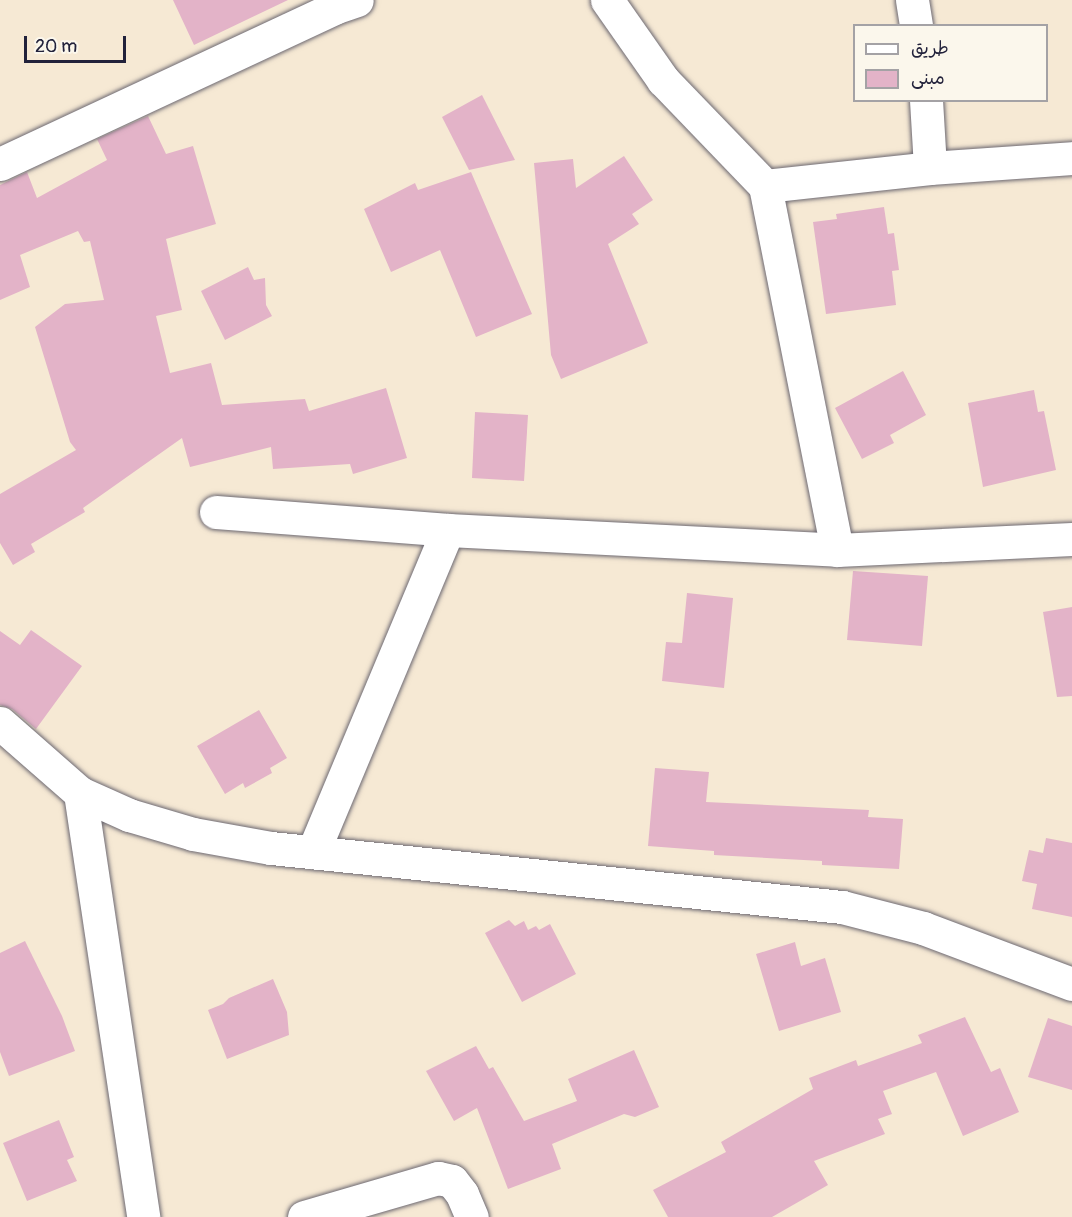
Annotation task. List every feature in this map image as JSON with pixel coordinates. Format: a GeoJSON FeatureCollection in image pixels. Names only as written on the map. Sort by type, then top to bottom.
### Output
{"type":"FeatureCollection","features":[{"type":"Feature","properties":{"kind":"street"},"geometry":{"type":"LineString","coordinates":[[607,0],[663,80],[765,186],[837,550]]}},
{"type":"Feature","properties":{"kind":"street"},"geometry":{"type":"LineString","coordinates":[[912,0],[916,24]]}},
{"type":"Feature","properties":{"kind":"street"},"geometry":{"type":"LineString","coordinates":[[0,164],[340,3]]}},
{"type":"Feature","properties":{"kind":"street"},"geometry":{"type":"LineString","coordinates":[[926,102],[930,168]]}},
{"type":"Feature","properties":{"kind":"street"},"geometry":{"type":"LineString","coordinates":[[765,186],[930,168],[1072,158]]}},
{"type":"Feature","properties":{"kind":"street"},"geometry":{"type":"LineString","coordinates":[[216,512],[448,530],[837,550],[1072,539]]}},
{"type":"Feature","properties":{"kind":"street"},"geometry":{"type":"LineString","coordinates":[[313,852],[448,530]]}},
{"type":"Feature","properties":{"kind":"street"},"geometry":{"type":"LineString","coordinates":[[0,723],[80,793],[129,815],[192,834],[272,848],[842,907],[923,928],[1072,984]]}},
{"type":"Feature","properties":{"kind":"street"},"geometry":{"type":"LineString","coordinates":[[80,793],[143,1217]]}},
{"type":"Feature","properties":{"kind":"street"},"geometry":{"type":"LineString","coordinates":[[304,1217],[438,1178],[452,1181],[462,1194],[471,1217]]}},
{"type":"Feature","properties":{"kind":"building"},"geometry":{"type":"Polygon","coordinates":[[[173,0],[288,0],[194,45],[173,0]]]}},
{"type":"Feature","properties":{"kind":"building"},"geometry":{"type":"Polygon","coordinates":[[[482,95],[515,160],[469,170],[442,117],[482,95]]]}},
{"type":"Feature","properties":{"kind":"building"},"geometry":{"type":"Polygon","coordinates":[[[148,116],[166,154],[193,146],[216,224],[166,239],[182,310],[156,316],[170,373],[211,363],[222,405],[305,399],[309,411],[386,388],[407,458],[353,474],[350,464],[273,469],[271,447],[190,467],[182,438],[83,508],[85,512],[31,544],[35,552],[13,565],[0,543],[0,494],[76,450],[70,442],[35,327],[65,304],[104,300],[90,241],[84,242],[78,231],[20,255],[30,287],[0,300],[0,185],[27,172],[37,198],[107,160],[97,139],[148,116]]]}},
{"type":"Feature","properties":{"kind":"building"},"geometry":{"type":"Polygon","coordinates":[[[624,156],[653,200],[632,214],[639,224],[608,244],[648,343],[561,379],[551,355],[534,163],[573,159],[576,188],[624,156]]]}},
{"type":"Feature","properties":{"kind":"building"},"geometry":{"type":"Polygon","coordinates":[[[471,172],[532,314],[476,337],[440,250],[391,272],[364,209],[415,183],[418,190],[471,172]]]}},
{"type":"Feature","properties":{"kind":"building"},"geometry":{"type":"Polygon","coordinates":[[[884,207],[888,234],[894,233],[899,270],[892,271],[896,305],[826,314],[813,222],[837,219],[836,214],[884,207]]]}},
{"type":"Feature","properties":{"kind":"building"},"geometry":{"type":"Polygon","coordinates":[[[248,267],[254,280],[265,278],[266,305],[272,316],[225,340],[201,291],[248,267]]]}},
{"type":"Feature","properties":{"kind":"building"},"geometry":{"type":"Polygon","coordinates":[[[903,371],[926,415],[890,435],[894,443],[862,459],[835,408],[903,371]]]}},
{"type":"Feature","properties":{"kind":"building"},"geometry":{"type":"Polygon","coordinates":[[[1034,390],[1038,412],[1044,411],[1056,470],[983,487],[968,403],[1034,390]]]}},
{"type":"Feature","properties":{"kind":"building"},"geometry":{"type":"Polygon","coordinates":[[[475,412],[528,415],[524,481],[472,478],[475,412]]]}},
{"type":"Feature","properties":{"kind":"building"},"geometry":{"type":"Polygon","coordinates":[[[853,571],[928,576],[922,646],[847,640],[853,571]]]}},
{"type":"Feature","properties":{"kind":"building"},"geometry":{"type":"Polygon","coordinates":[[[687,593],[733,598],[724,688],[662,681],[666,642],[682,643],[687,593]]]}},
{"type":"Feature","properties":{"kind":"building"},"geometry":{"type":"Polygon","coordinates":[[[1072,607],[1072,696],[1057,697],[1043,612],[1072,607]]]}},
{"type":"Feature","properties":{"kind":"building"},"geometry":{"type":"Polygon","coordinates":[[[31,630],[82,666],[36,729],[12,709],[0,705],[0,631],[20,645],[31,630]]]}},
{"type":"Feature","properties":{"kind":"building"},"geometry":{"type":"Polygon","coordinates":[[[259,710],[287,758],[270,768],[272,773],[245,788],[243,783],[225,794],[197,746],[259,710]]]}},
{"type":"Feature","properties":{"kind":"building"},"geometry":{"type":"Polygon","coordinates":[[[655,768],[709,772],[706,802],[869,810],[868,817],[903,819],[899,869],[822,865],[822,861],[714,855],[714,851],[648,846],[655,768]]]}},
{"type":"Feature","properties":{"kind":"building"},"geometry":{"type":"Polygon","coordinates":[[[1046,838],[1072,843],[1072,917],[1032,909],[1037,884],[1022,881],[1029,850],[1043,853],[1046,838]]]}},
{"type":"Feature","properties":{"kind":"building"},"geometry":{"type":"Polygon","coordinates":[[[509,920],[515,926],[524,921],[528,930],[536,926],[539,930],[550,924],[576,974],[522,1002],[485,933],[509,920]]]}},
{"type":"Feature","properties":{"kind":"building"},"geometry":{"type":"Polygon","coordinates":[[[25,941],[62,1016],[75,1051],[9,1076],[0,1052],[0,953],[25,941]]]}},
{"type":"Feature","properties":{"kind":"building"},"geometry":{"type":"Polygon","coordinates":[[[795,942],[801,966],[825,958],[841,1012],[779,1031],[756,954],[795,942]]]}},
{"type":"Feature","properties":{"kind":"building"},"geometry":{"type":"Polygon","coordinates":[[[273,979],[287,1012],[289,1035],[227,1059],[208,1010],[273,979]]]}},
{"type":"Feature","properties":{"kind":"building"},"geometry":{"type":"Polygon","coordinates":[[[965,1017],[991,1072],[1000,1068],[1019,1112],[963,1136],[936,1072],[883,1091],[892,1114],[878,1119],[885,1134],[814,1161],[828,1185],[772,1217],[668,1217],[653,1190],[726,1152],[721,1142],[813,1089],[809,1078],[856,1060],[858,1066],[922,1043],[918,1035],[965,1017]]]}},
{"type":"Feature","properties":{"kind":"building"},"geometry":{"type":"Polygon","coordinates":[[[1048,1018],[1072,1026],[1072,1090],[1028,1077],[1048,1018]]]}},
{"type":"Feature","properties":{"kind":"building"},"geometry":{"type":"Polygon","coordinates":[[[476,1046],[489,1069],[493,1067],[524,1121],[577,1101],[568,1079],[634,1050],[659,1107],[635,1117],[624,1114],[552,1144],[561,1169],[508,1189],[477,1108],[454,1121],[426,1071],[476,1046]]]}},
{"type":"Feature","properties":{"kind":"building"},"geometry":{"type":"Polygon","coordinates":[[[59,1120],[74,1157],[67,1160],[77,1181],[27,1201],[3,1143],[59,1120]]]}}]}
